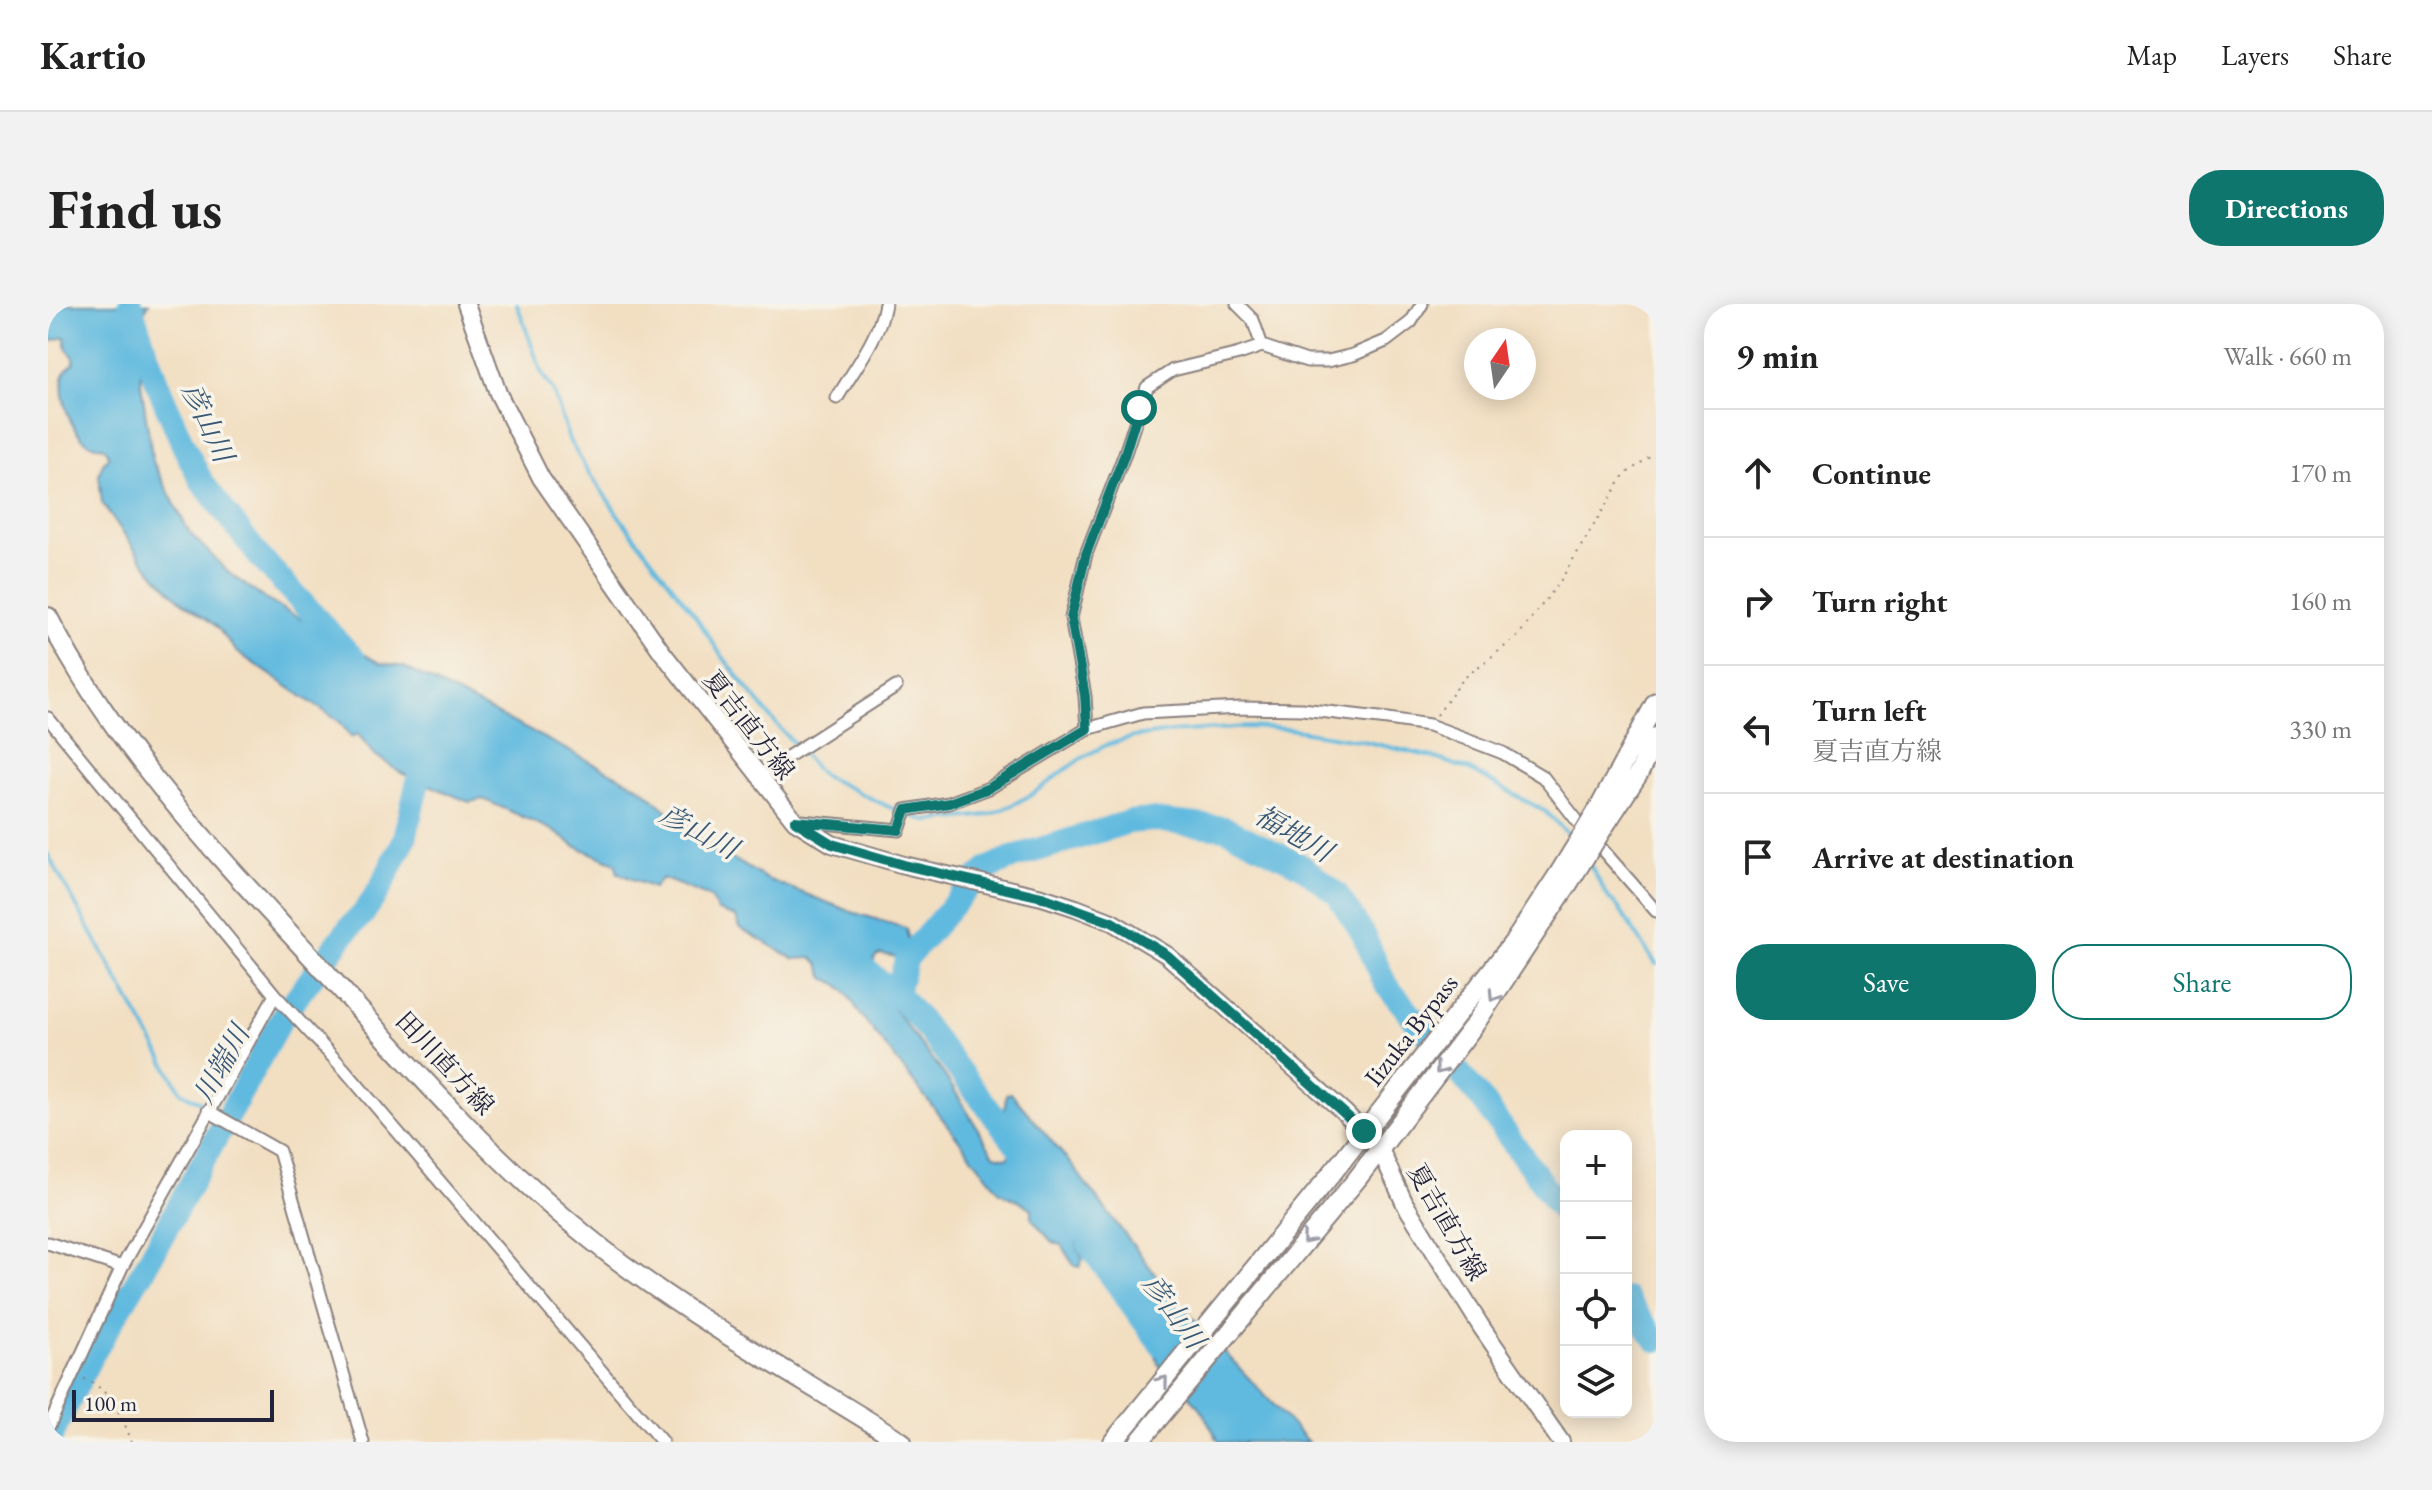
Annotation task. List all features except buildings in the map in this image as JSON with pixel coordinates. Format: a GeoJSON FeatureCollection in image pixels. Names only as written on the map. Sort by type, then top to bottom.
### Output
{"type":"FeatureCollection","features":[{"type":"Feature","properties":{"kind":"main road","name":"夏吉直方線"},"geometry":{"type":"LineString","coordinates":[[466,304],[498,393],[541,478],[662,652],[795,821],[832,844],[904,865],[1042,897],[1112,922],[1167,955],[1364,1131],[1380,1149],[1405,1204],[1482,1328],[1561,1442]]}},
{"type":"Feature","properties":{"kind":"main road","name":"田川直方線"},"geometry":{"type":"LineString","coordinates":[[48,617],[68,656],[132,749],[231,870],[433,1090],[517,1175],[589,1238],[673,1299],[902,1442]]}},
{"type":"Feature","properties":{"kind":"main road"},"geometry":{"type":"LineString","coordinates":[[1139,1442],[1357,1179],[1475,1024],[1603,816],[1656,702]]}},
{"type":"Feature","properties":{"kind":"main road"},"geometry":{"type":"LineString","coordinates":[[1603,816],[1639,773],[1656,737]]}},
{"type":"Feature","properties":{"kind":"main road","name":"Iizuka Bypass"},"geometry":{"type":"LineString","coordinates":[[1113,1442],[1337,1167],[1563,879]]}},
{"type":"Feature","properties":{"kind":"street"},"geometry":{"type":"LineString","coordinates":[[837,398],[873,338],[883,317],[885,304]]}},
{"type":"Feature","properties":{"kind":"street"},"geometry":{"type":"LineString","coordinates":[[1237,304],[1253,320],[1262,346]]}},
{"type":"Feature","properties":{"kind":"street"},"geometry":{"type":"LineString","coordinates":[[1087,729],[1085,696],[1071,618],[1086,554],[1147,387],[1173,370],[1262,346],[1307,361],[1328,361],[1353,355],[1386,341],[1411,322],[1422,304]]}},
{"type":"Feature","properties":{"kind":"street"},"geometry":{"type":"LineString","coordinates":[[758,776],[896,687]]}},
{"type":"Feature","properties":{"kind":"street"},"geometry":{"type":"LineString","coordinates":[[795,821],[899,830],[906,810],[949,803],[989,788],[1087,729],[1143,713],[1241,708],[1302,709],[1429,725],[1503,753],[1543,777],[1656,911]]}},
{"type":"Feature","properties":{"kind":"street"},"geometry":{"type":"LineString","coordinates":[[48,718],[275,995],[344,1069],[662,1442]]}},
{"type":"Feature","properties":{"kind":"street"},"geometry":{"type":"LineString","coordinates":[[48,1428],[122,1267],[275,995]]}},
{"type":"Feature","properties":{"kind":"street"},"geometry":{"type":"LineString","coordinates":[[208,1111],[279,1151],[363,1442]]}},
{"type":"Feature","properties":{"kind":"street"},"geometry":{"type":"LineString","coordinates":[[48,1243],[122,1267]]}},
{"type":"Feature","properties":{"kind":"path"},"geometry":{"type":"LineString","coordinates":[[1429,725],[1464,678],[1517,637],[1559,583],[1624,475],[1648,458],[1656,458]]}},
{"type":"Feature","properties":{"kind":"path"},"geometry":{"type":"LineString","coordinates":[[71,1374],[99,1384],[120,1414],[132,1442]]}},
{"type":"Feature","properties":{"kind":"water"},"geometry":{"type":"Polygon","coordinates":[[[48,304],[149,304],[143,313],[141,384],[153,462],[189,532],[229,573],[265,599],[380,663],[404,667],[640,787],[700,839],[767,879],[852,912],[906,928],[909,948],[904,958],[880,954],[875,957],[874,968],[879,983],[900,1017],[945,1076],[994,1155],[1007,1158],[1016,1149],[1004,1119],[1006,1094],[1011,1093],[1070,1163],[1169,1292],[1308,1442],[1219,1442],[1200,1407],[1159,1365],[1151,1341],[1142,1328],[1142,1312],[1082,1240],[1077,1243],[1083,1258],[1080,1267],[1073,1264],[1061,1245],[1052,1242],[1032,1219],[1032,1209],[1000,1192],[846,992],[825,979],[819,964],[812,958],[794,959],[740,928],[736,917],[718,911],[710,897],[662,878],[653,888],[618,873],[615,863],[575,846],[552,830],[483,799],[469,802],[401,773],[375,755],[358,734],[351,737],[340,722],[237,652],[216,626],[181,601],[147,566],[102,503],[99,475],[108,452],[103,446],[84,440],[70,420],[63,382],[66,371],[74,363],[74,357],[67,350],[65,337],[48,342],[48,304]]]}},
{"type":"Feature","properties":{"kind":"waterway","name":"彦山川"},"geometry":{"type":"LineString","coordinates":[[130,304],[157,383],[202,482],[258,555],[354,659]]}},
{"type":"Feature","properties":{"kind":"waterway"},"geometry":{"type":"LineString","coordinates":[[517,304],[542,374],[553,390],[569,440],[586,468],[719,652],[771,718],[822,775],[926,821],[959,818],[989,815],[1008,807],[1031,795],[1080,759],[1106,745],[1134,737],[1248,727],[1288,729],[1363,741],[1432,757],[1470,770],[1546,812],[1573,839]]}},
{"type":"Feature","properties":{"kind":"waterway","name":"川端川"},"geometry":{"type":"LineString","coordinates":[[48,1442],[93,1353],[144,1269],[284,1014],[381,887],[405,838],[425,750]]}},
{"type":"Feature","properties":{"kind":"waterway","name":"福地川"},"geometry":{"type":"LineString","coordinates":[[896,993],[907,958],[989,868],[1014,857],[1129,822],[1151,820],[1225,828],[1302,866],[1337,894],[1363,934],[1386,985],[1482,1100],[1560,1208]]}},
{"type":"Feature","properties":{"kind":"waterway"},"geometry":{"type":"LineString","coordinates":[[48,855],[181,1092],[210,1107]]}},
{"type":"Feature","properties":{"kind":"waterway"},"geometry":{"type":"LineString","coordinates":[[1589,863],[1610,900],[1618,907],[1656,964]]}},
{"type":"Feature","properties":{"kind":"waterway","name":"彦山川"},"geometry":{"type":"LineString","coordinates":[[853,960],[899,996],[920,1020],[1033,1166]]}},
{"type":"Feature","properties":{"kind":"waterway","name":"彦山川"},"geometry":{"type":"LineString","coordinates":[[1089,1245],[1161,1345]]}},
{"type":"Feature","properties":{"kind":"waterway","name":"福地川"},"geometry":{"type":"LineString","coordinates":[[1632,1307],[1656,1340]]}},
{"type":"Feature","properties":{"kind":"route"},"geometry":{"type":"LineString","coordinates":[[1139,408],[1086,554],[1071,618],[1085,696],[1087,729],[989,788],[949,803],[906,810],[899,830],[795,821],[832,844],[904,865],[1042,897],[1112,922],[1167,955],[1364,1131]]}}]}
